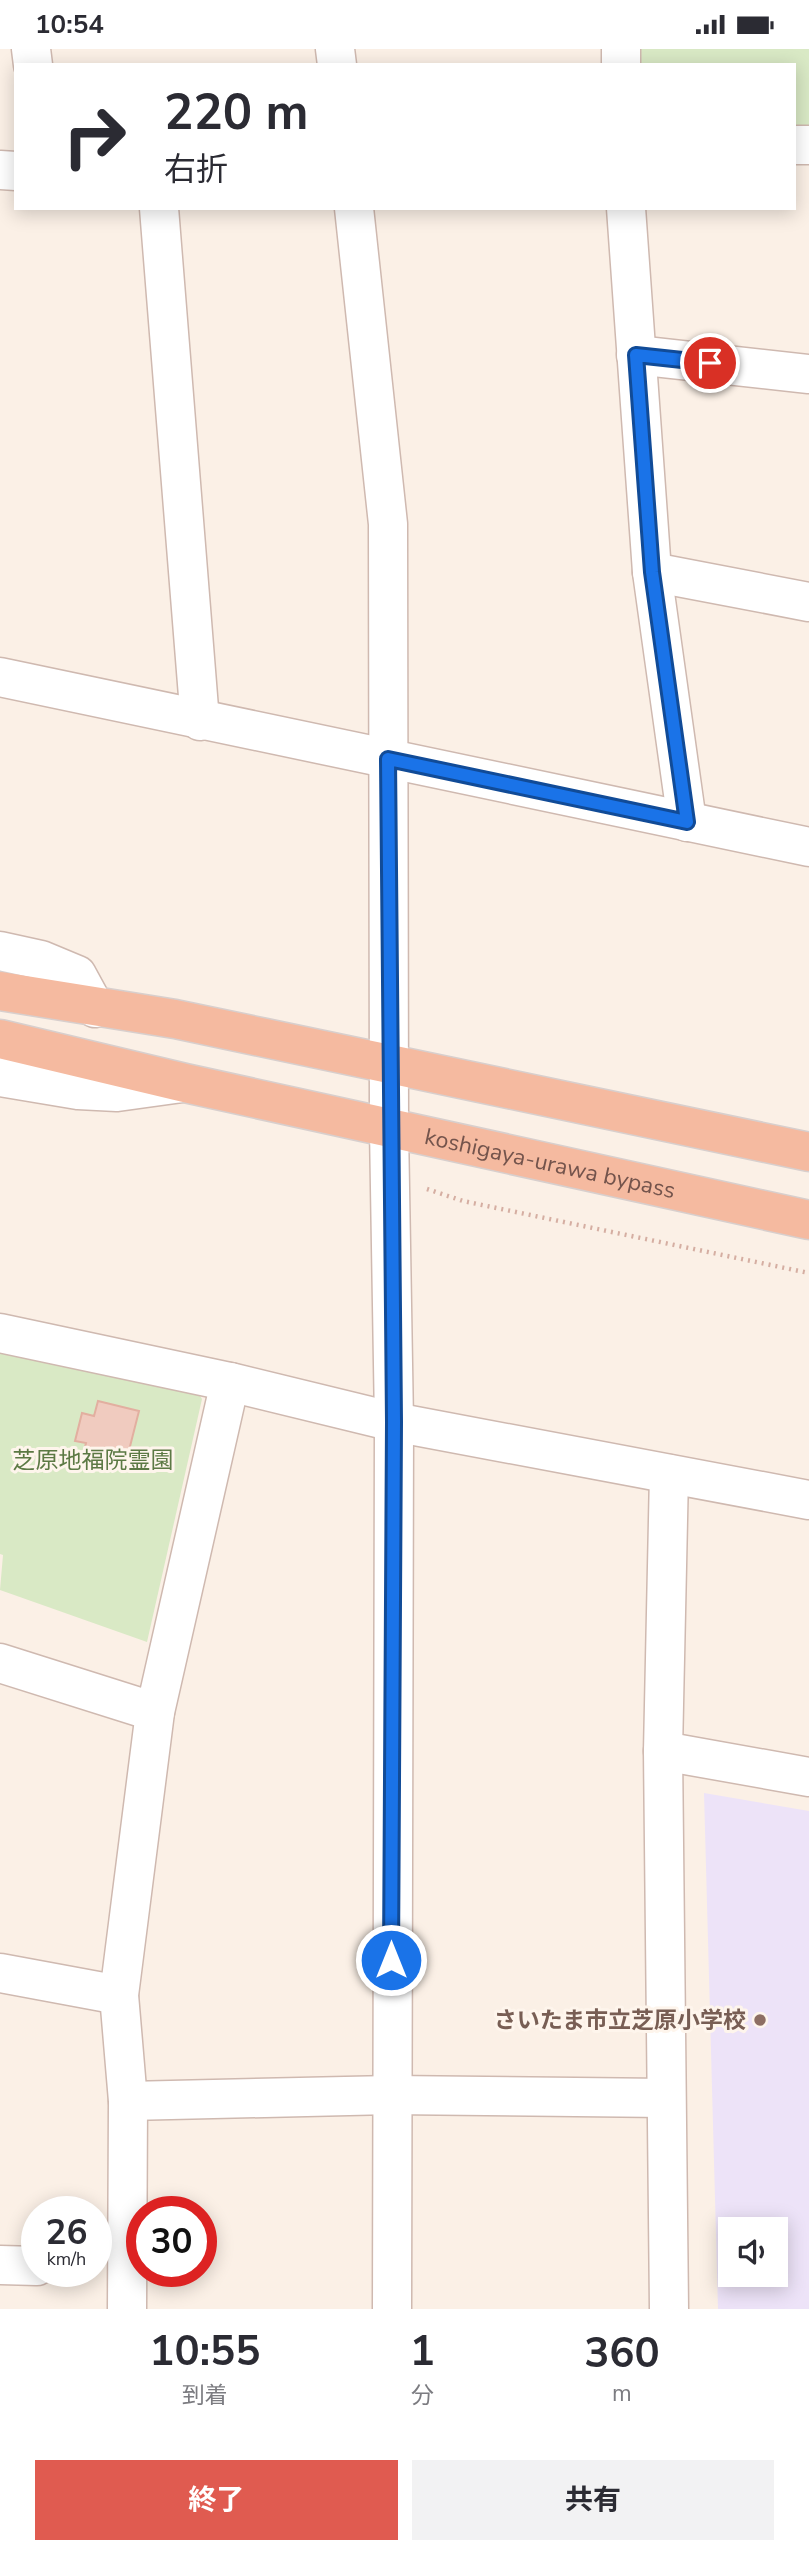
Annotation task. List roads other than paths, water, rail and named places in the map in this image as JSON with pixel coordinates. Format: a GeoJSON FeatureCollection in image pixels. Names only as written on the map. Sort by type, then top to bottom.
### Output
{"type":"FeatureCollection","features":[{"type":"Feature","properties":{"kind":"highway"},"geometry":{"type":"LineString","coordinates":[[7,993],[175,1019],[809,1152]]}},
{"type":"Feature","properties":{"kind":"highway","name":"koshigaya-urawa bypass"},"geometry":{"type":"LineString","coordinates":[[1,1039],[389,1129],[809,1220]]}},
{"type":"Feature","properties":{"kind":"street"},"geometry":{"type":"LineString","coordinates":[[159,210],[200,721]]}},
{"type":"Feature","properties":{"kind":"street"},"geometry":{"type":"LineString","coordinates":[[354,210],[388,524],[389,1129],[394,1422],[390,2095],[392,2309]]}},
{"type":"Feature","properties":{"kind":"street"},"geometry":{"type":"LineString","coordinates":[[626,210],[652,572],[687,822]]}},
{"type":"Feature","properties":{"kind":"street"},"geometry":{"type":"LineString","coordinates":[[636,355],[809,374]]}},
{"type":"Feature","properties":{"kind":"street"},"geometry":{"type":"LineString","coordinates":[[652,572],[809,602]]}},
{"type":"Feature","properties":{"kind":"street"},"geometry":{"type":"LineString","coordinates":[[0,677],[200,721],[809,846]]}},
{"type":"Feature","properties":{"kind":"street"},"geometry":{"type":"LineString","coordinates":[[0,951],[41,960],[77,975],[95,1008]]}},
{"type":"Feature","properties":{"kind":"street"},"geometry":{"type":"LineString","coordinates":[[0,1077],[78,1090],[117,1092],[184,1083]]}},
{"type":"Feature","properties":{"kind":"street"},"geometry":{"type":"LineString","coordinates":[[0,1333],[230,1382],[394,1422],[809,1500]]}},
{"type":"Feature","properties":{"kind":"street"},"geometry":{"type":"LineString","coordinates":[[127,2309],[112,2269],[128,2101],[119,1995],[155,1712],[230,1382]]}},
{"type":"Feature","properties":{"kind":"street"},"geometry":{"type":"LineString","coordinates":[[669,1474],[663,1751],[669,2309]]}},
{"type":"Feature","properties":{"kind":"street"},"geometry":{"type":"LineString","coordinates":[[0,1663],[155,1712]]}},
{"type":"Feature","properties":{"kind":"street"},"geometry":{"type":"LineString","coordinates":[[663,1751],[809,1777]]}},
{"type":"Feature","properties":{"kind":"street"},"geometry":{"type":"LineString","coordinates":[[0,1973],[119,1995]]}},
{"type":"Feature","properties":{"kind":"street"},"geometry":{"type":"LineString","coordinates":[[128,2101],[390,2095],[666,2098]]}},
{"type":"Feature","properties":{"kind":"street"},"geometry":{"type":"LineString","coordinates":[[0,2265],[21,2266]]}},
{"type":"Feature","properties":{"kind":"place","name":"さいたま市立芝原小学校"},"geometry":{"type":"Point","coordinates":[760,2020]}},
{"type":"Feature","properties":{"kind":"park label","name":"芝原地福院霊園"},"geometry":{"type":"Point","coordinates":[93,1460]}}]}
